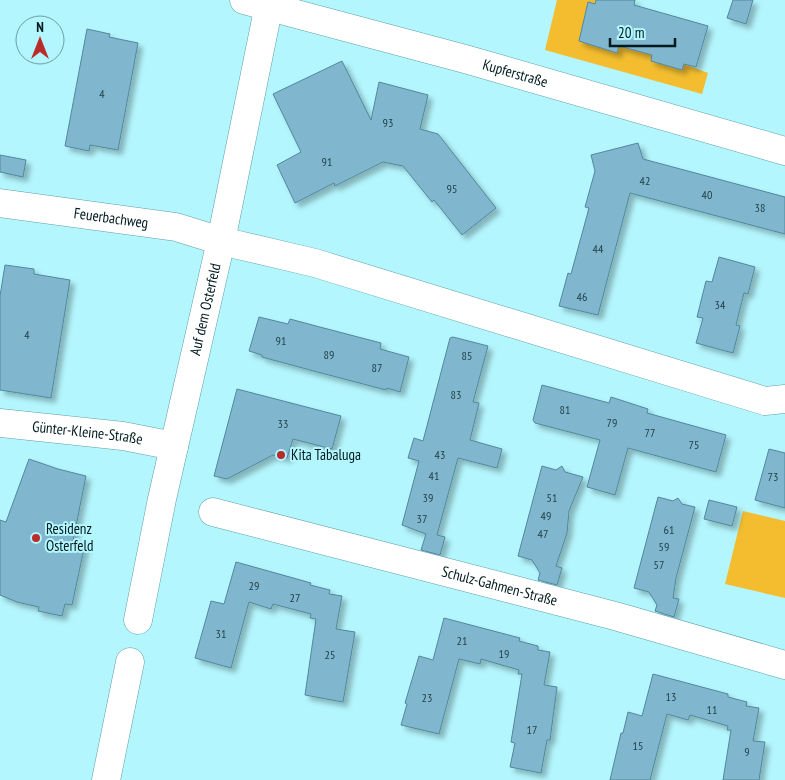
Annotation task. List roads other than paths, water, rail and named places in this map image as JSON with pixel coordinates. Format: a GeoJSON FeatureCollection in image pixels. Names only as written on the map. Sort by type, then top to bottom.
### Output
{"type":"FeatureCollection","features":[{"type":"Feature","properties":{"kind":"street","name":"Kupferstraße"},"geometry":{"type":"LineString","coordinates":[[261,2],[785,151]]}},
{"type":"Feature","properties":{"kind":"street","name":"Auf dem Osterfeld"},"geometry":{"type":"LineString","coordinates":[[138,620],[174,446],[221,241],[261,2]]}},
{"type":"Feature","properties":{"kind":"street","name":"Feuerbachweg"},"geometry":{"type":"LineString","coordinates":[[0,203],[176,228],[221,241]]}},
{"type":"Feature","properties":{"kind":"street"},"geometry":{"type":"LineString","coordinates":[[221,241],[316,264],[765,401],[785,399]]}},
{"type":"Feature","properties":{"kind":"street","name":"Günter-Kleine-Straße"},"geometry":{"type":"LineString","coordinates":[[0,423],[123,436],[174,446]]}},
{"type":"Feature","properties":{"kind":"street","name":"Schulz-Gahmen-Straße"},"geometry":{"type":"LineString","coordinates":[[213,512],[615,616],[785,665]]}},
{"type":"Feature","properties":{"kind":"street"},"geometry":{"type":"LineString","coordinates":[[106,780],[130,662]]}},
{"type":"Feature","properties":{"kind":"place","name":"Kita Tabaluga"},"geometry":{"type":"Point","coordinates":[281,455]}},
{"type":"Feature","properties":{"kind":"place","name":"Residenz Osterfeld"},"geometry":{"type":"Point","coordinates":[36,538]}}]}
